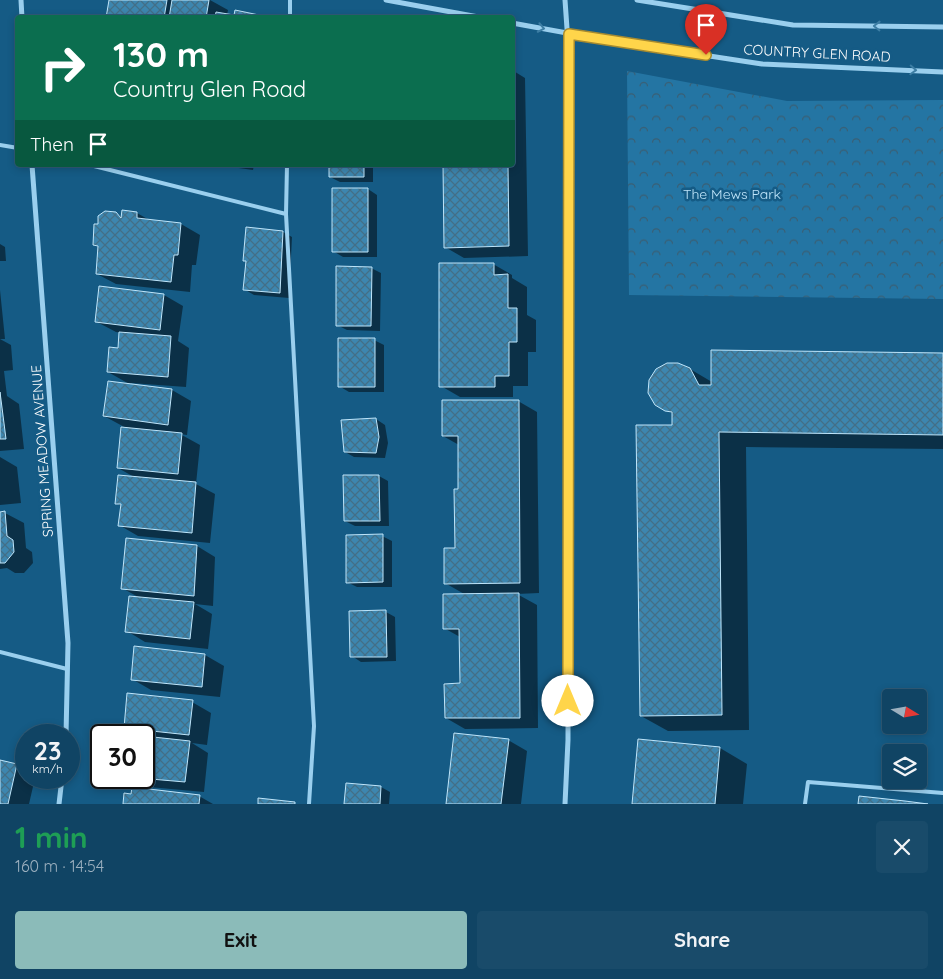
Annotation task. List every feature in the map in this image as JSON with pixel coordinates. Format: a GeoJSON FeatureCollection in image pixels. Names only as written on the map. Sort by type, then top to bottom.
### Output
{"type":"FeatureCollection","features":[{"type":"Feature","properties":{"kind":"street"},"geometry":{"type":"LineString","coordinates":[[21,0],[22,15]]}},
{"type":"Feature","properties":{"kind":"street"},"geometry":{"type":"LineString","coordinates":[[386,0],[468,15]]}},
{"type":"Feature","properties":{"kind":"street"},"geometry":{"type":"LineString","coordinates":[[564,804],[568,740],[569,34],[565,0]]}},
{"type":"Feature","properties":{"kind":"street","name":"COUNTRY GLEN ROAD"},"geometry":{"type":"LineString","coordinates":[[638,0],[793,25],[943,27]]}},
{"type":"Feature","properties":{"kind":"street","name":"COUNTRY GLEN ROAD"},"geometry":{"type":"LineString","coordinates":[[515,24],[569,34],[762,64],[943,72]]}},
{"type":"Feature","properties":{"kind":"street","name":"SPRING MEADOW AVENUE"},"geometry":{"type":"LineString","coordinates":[[32,167],[68,643],[66,724]]}},
{"type":"Feature","properties":{"kind":"street"},"geometry":{"type":"LineString","coordinates":[[58,804],[60,789]]}},
{"type":"Feature","properties":{"kind":"lane"},"geometry":{"type":"LineString","coordinates":[[290,0],[290,15]]}},
{"type":"Feature","properties":{"kind":"lane"},"geometry":{"type":"LineString","coordinates":[[0,144],[15,147]]}},
{"type":"Feature","properties":{"kind":"lane"},"geometry":{"type":"LineString","coordinates":[[98,167],[286,214]]}},
{"type":"Feature","properties":{"kind":"lane"},"geometry":{"type":"LineString","coordinates":[[287,167],[286,214],[314,726],[309,804]]}},
{"type":"Feature","properties":{"kind":"lane"},"geometry":{"type":"LineString","coordinates":[[0,652],[68,668]]}},
{"type":"Feature","properties":{"kind":"lane"},"geometry":{"type":"LineString","coordinates":[[806,804],[808,782],[943,793]]}},
{"type":"Feature","properties":{"kind":"green space","name":"The Mews Park"},"geometry":{"type":"Polygon","coordinates":[[[627,71],[787,101],[943,100],[943,299],[629,295],[627,71]]]}},
{"type":"Feature","properties":{"kind":"building"},"geometry":{"type":"Polygon","coordinates":[[[109,0],[167,0],[164,15],[106,15],[109,0]]]}},
{"type":"Feature","properties":{"kind":"building"},"geometry":{"type":"Polygon","coordinates":[[[172,0],[209,0],[206,15],[170,15],[172,0]]]}},
{"type":"Feature","properties":{"kind":"building"},"geometry":{"type":"Polygon","coordinates":[[[235,10],[259,15],[234,15],[235,10]]]}},
{"type":"Feature","properties":{"kind":"building"},"geometry":{"type":"Polygon","coordinates":[[[216,12],[234,15],[216,15],[216,12]]]}},
{"type":"Feature","properties":{"kind":"building"},"geometry":{"type":"Polygon","coordinates":[[[329,167],[364,167],[364,177],[329,177],[329,167]]]}},
{"type":"Feature","properties":{"kind":"building"},"geometry":{"type":"Polygon","coordinates":[[[443,167],[508,167],[509,246],[444,248],[443,167]]]}},
{"type":"Feature","properties":{"kind":"building"},"geometry":{"type":"Polygon","coordinates":[[[332,188],[368,188],[368,252],[332,252],[332,188]]]}},
{"type":"Feature","properties":{"kind":"building"},"geometry":{"type":"Polygon","coordinates":[[[122,210],[137,212],[137,218],[181,223],[178,255],[174,255],[171,282],[96,274],[98,246],[93,245],[94,224],[98,224],[98,216],[105,211],[116,212],[121,218],[122,210]]]}},
{"type":"Feature","properties":{"kind":"building"},"geometry":{"type":"Polygon","coordinates":[[[246,227],[283,231],[280,293],[243,290],[246,261],[243,261],[246,227]]]}},
{"type":"Feature","properties":{"kind":"building"},"geometry":{"type":"Polygon","coordinates":[[[439,263],[494,263],[494,275],[508,274],[508,308],[517,308],[517,342],[509,342],[509,376],[495,376],[495,387],[439,387],[439,263]]]}},
{"type":"Feature","properties":{"kind":"building"},"geometry":{"type":"Polygon","coordinates":[[[336,266],[372,267],[371,326],[336,326],[336,266]]]}},
{"type":"Feature","properties":{"kind":"building"},"geometry":{"type":"Polygon","coordinates":[[[99,286],[164,294],[160,330],[95,322],[99,286]]]}},
{"type":"Feature","properties":{"kind":"building"},"geometry":{"type":"Polygon","coordinates":[[[119,332],[171,336],[168,377],[107,372],[109,347],[118,348],[119,332]]]}},
{"type":"Feature","properties":{"kind":"building"},"geometry":{"type":"Polygon","coordinates":[[[338,338],[375,338],[375,387],[338,387],[338,338]]]}},
{"type":"Feature","properties":{"kind":"building"},"geometry":{"type":"Polygon","coordinates":[[[711,350],[943,353],[943,435],[719,432],[722,715],[640,716],[636,425],[672,425],[672,412],[665,411],[655,405],[648,393],[649,380],[656,369],[667,363],[678,363],[690,368],[699,385],[711,385],[711,350]]]}},
{"type":"Feature","properties":{"kind":"building"},"geometry":{"type":"Polygon","coordinates":[[[108,381],[172,389],[168,425],[103,416],[108,381]]]}},
{"type":"Feature","properties":{"kind":"building"},"geometry":{"type":"Polygon","coordinates":[[[0,392],[6,439],[0,439],[0,392]]]}},
{"type":"Feature","properties":{"kind":"building"},"geometry":{"type":"Polygon","coordinates":[[[442,400],[519,400],[520,583],[444,584],[444,548],[455,548],[454,489],[458,489],[458,436],[442,436],[442,400]]]}},
{"type":"Feature","properties":{"kind":"building"},"geometry":{"type":"Polygon","coordinates":[[[376,418],[379,437],[376,453],[344,452],[341,420],[376,418]]]}},
{"type":"Feature","properties":{"kind":"building"},"geometry":{"type":"Polygon","coordinates":[[[121,427],[182,433],[178,474],[117,468],[121,427]]]}},
{"type":"Feature","properties":{"kind":"building"},"geometry":{"type":"Polygon","coordinates":[[[118,475],[196,482],[192,533],[118,526],[121,504],[115,504],[118,475]]]}},
{"type":"Feature","properties":{"kind":"building"},"geometry":{"type":"Polygon","coordinates":[[[343,475],[379,475],[380,521],[344,521],[343,475]]]}},
{"type":"Feature","properties":{"kind":"building"},"geometry":{"type":"Polygon","coordinates":[[[5,511],[7,536],[13,540],[14,552],[5,563],[0,563],[0,512],[5,511]]]}},
{"type":"Feature","properties":{"kind":"building"},"geometry":{"type":"Polygon","coordinates":[[[383,534],[383,582],[346,583],[346,535],[383,534]]]}},
{"type":"Feature","properties":{"kind":"building"},"geometry":{"type":"Polygon","coordinates":[[[126,538],[197,545],[194,596],[121,589],[126,538]]]}},
{"type":"Feature","properties":{"kind":"building"},"geometry":{"type":"Polygon","coordinates":[[[519,593],[520,718],[445,718],[444,684],[460,683],[459,629],[443,629],[443,594],[519,593]]]}},
{"type":"Feature","properties":{"kind":"building"},"geometry":{"type":"Polygon","coordinates":[[[129,596],[194,602],[190,639],[125,632],[129,596]]]}},
{"type":"Feature","properties":{"kind":"building"},"geometry":{"type":"Polygon","coordinates":[[[386,610],[387,657],[350,657],[349,611],[386,610]]]}},
{"type":"Feature","properties":{"kind":"building"},"geometry":{"type":"Polygon","coordinates":[[[134,646],[205,654],[202,687],[131,680],[134,646]]]}},
{"type":"Feature","properties":{"kind":"building"},"geometry":{"type":"Polygon","coordinates":[[[127,693],[193,700],[189,735],[155,731],[155,724],[124,724],[127,693]]]}},
{"type":"Feature","properties":{"kind":"building"},"geometry":{"type":"Polygon","coordinates":[[[454,733],[509,739],[501,804],[446,804],[454,733]]]}},
{"type":"Feature","properties":{"kind":"building"},"geometry":{"type":"Polygon","coordinates":[[[155,737],[190,741],[185,782],[155,779],[155,737]]]}},
{"type":"Feature","properties":{"kind":"building"},"geometry":{"type":"Polygon","coordinates":[[[638,739],[720,747],[715,804],[632,804],[638,739]]]}},
{"type":"Feature","properties":{"kind":"building"},"geometry":{"type":"Polygon","coordinates":[[[0,760],[15,764],[15,773],[8,804],[0,804],[0,760]]]}},
{"type":"Feature","properties":{"kind":"building"},"geometry":{"type":"Polygon","coordinates":[[[346,783],[381,786],[380,804],[344,804],[346,783]]]}},
{"type":"Feature","properties":{"kind":"building"},"geometry":{"type":"Polygon","coordinates":[[[132,789],[149,789],[200,795],[199,804],[123,804],[124,793],[131,794],[132,789]]]}},
{"type":"Feature","properties":{"kind":"building"},"geometry":{"type":"Polygon","coordinates":[[[859,796],[905,801],[928,804],[858,804],[859,796]]]}},
{"type":"Feature","properties":{"kind":"building"},"geometry":{"type":"Polygon","coordinates":[[[258,798],[295,802],[295,804],[258,804],[258,798]]]}},
{"type":"Feature","properties":{"kind":"route"},"geometry":{"type":"LineString","coordinates":[[568,701],[569,34],[706,55]]}}]}
